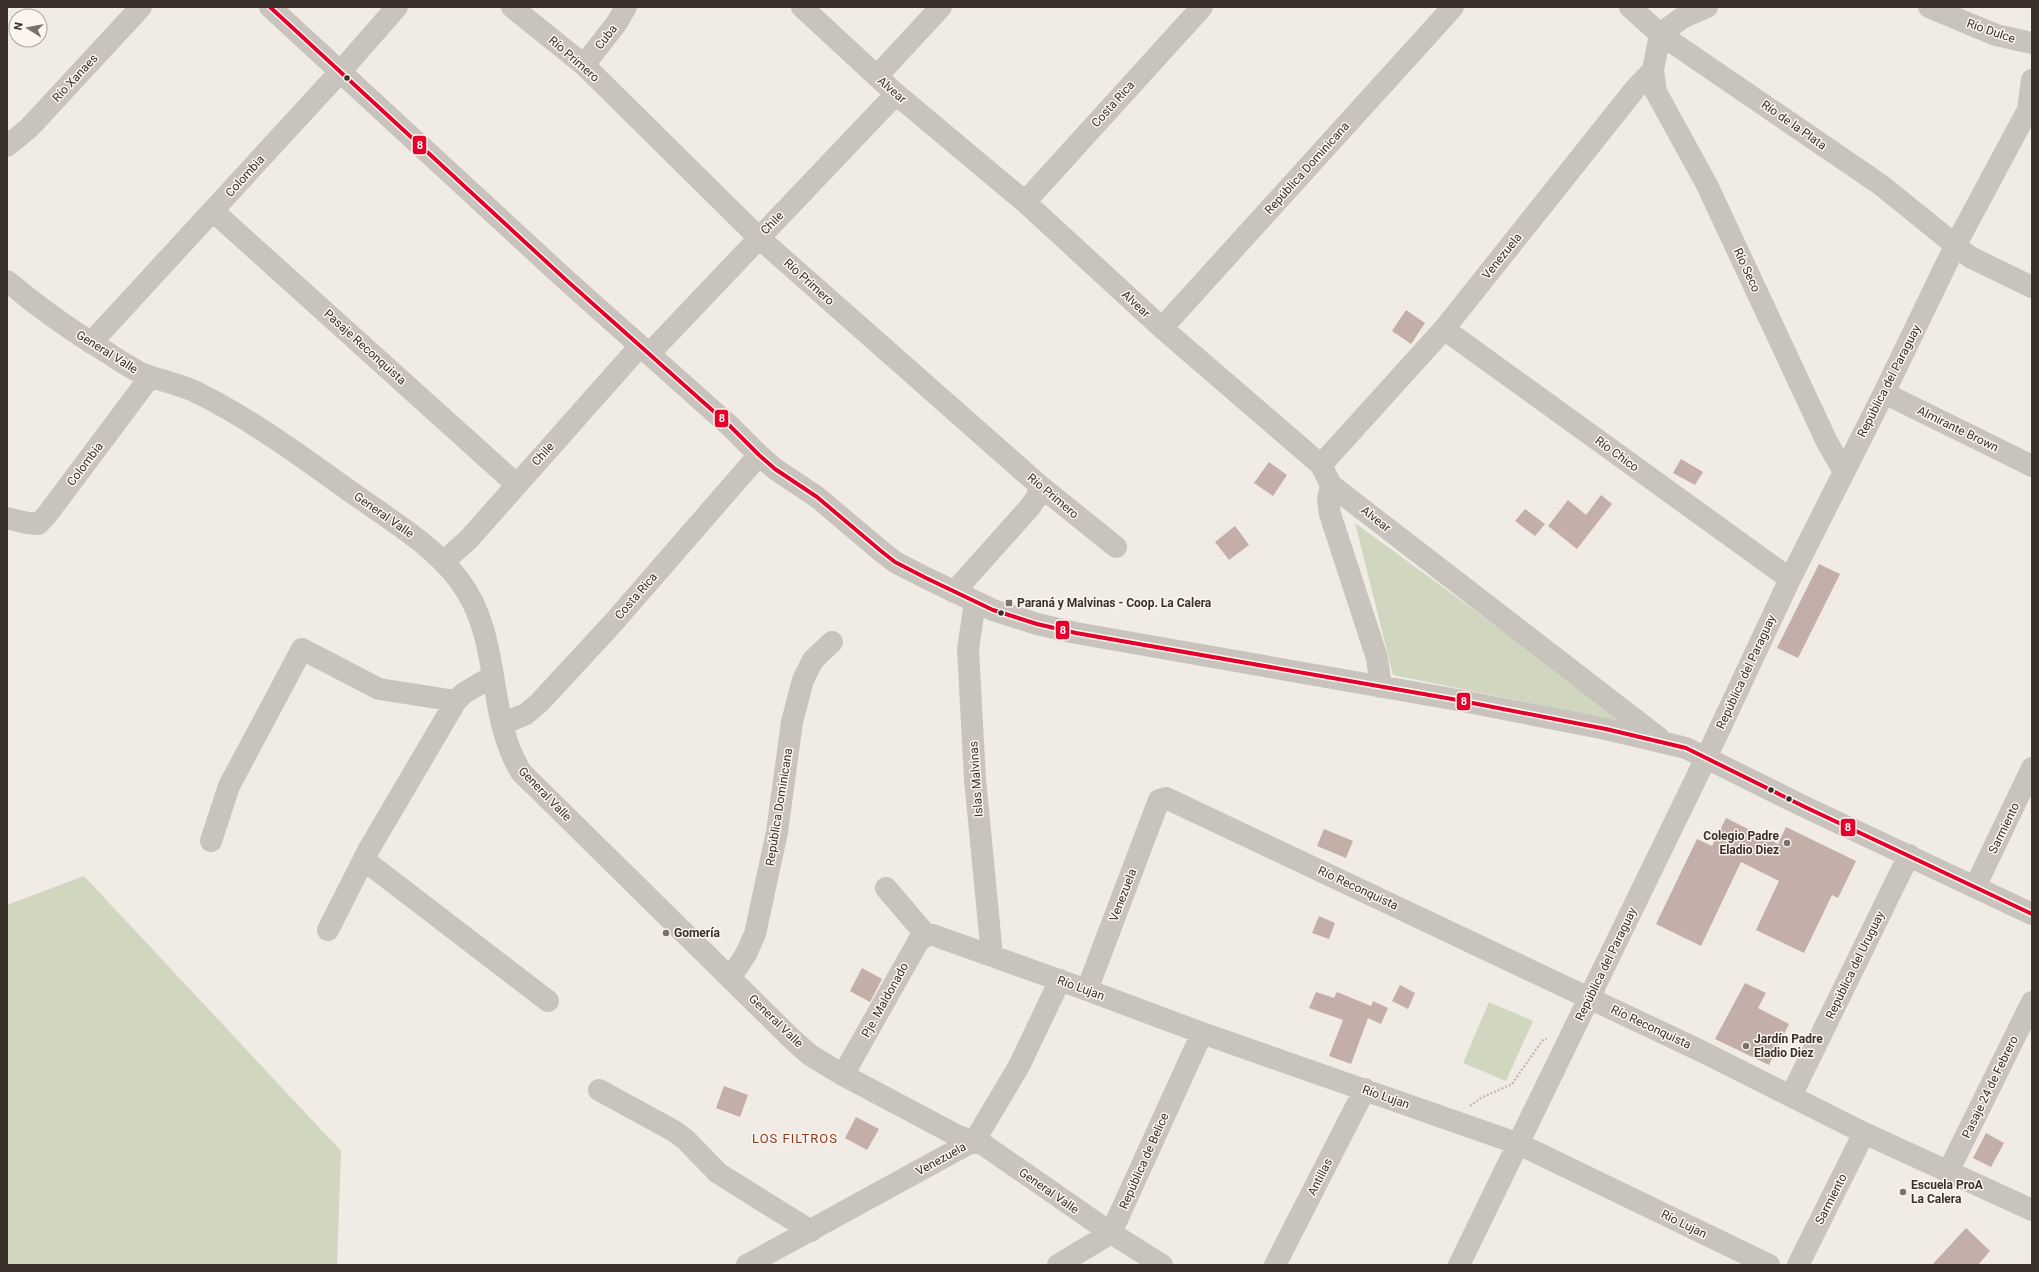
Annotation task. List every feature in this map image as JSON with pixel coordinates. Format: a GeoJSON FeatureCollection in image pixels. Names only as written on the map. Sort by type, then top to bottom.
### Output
{"type":"FeatureCollection","features":[{"type":"Feature","properties":{"kind":"street","name":"Río Xanaes"},"geometry":{"type":"LineString","coordinates":[[7,146],[29,128],[141,7]]}},
{"type":"Feature","properties":{"kind":"street"},"geometry":{"type":"LineString","coordinates":[[270,7],[565,279],[730,426],[759,455],[775,469],[817,497],[895,562],[975,602],[1037,624],[1076,633],[1452,699],[1665,742]]}},
{"type":"Feature","properties":{"kind":"street","name":"Colombia"},"geometry":{"type":"LineString","coordinates":[[91,343],[214,211],[397,7]]}},
{"type":"Feature","properties":{"kind":"street","name":"Río Primero"},"geometry":{"type":"LineString","coordinates":[[512,7],[584,65],[758,237],[1039,485],[1116,547]]}},
{"type":"Feature","properties":{"kind":"street","name":"Cuba"},"geometry":{"type":"LineString","coordinates":[[584,65],[616,24],[626,7]]}},
{"type":"Feature","properties":{"kind":"street","name":"Alvear"},"geometry":{"type":"LineString","coordinates":[[802,7],[896,94],[1025,202],[1162,328],[1321,465],[1331,485],[1665,742],[1686,748],[1805,807],[2032,914]]}},
{"type":"Feature","properties":{"kind":"street"},"geometry":{"type":"LineString","coordinates":[[877,76],[941,7]]}},
{"type":"Feature","properties":{"kind":"street","name":"Costa Rica"},"geometry":{"type":"LineString","coordinates":[[1025,202],[1202,7]]}},
{"type":"Feature","properties":{"kind":"street","name":"República Dominicana"},"geometry":{"type":"LineString","coordinates":[[1162,328],[1453,7]]}},
{"type":"Feature","properties":{"kind":"street","name":"Río de la Plata"},"geometry":{"type":"LineString","coordinates":[[1630,7],[1660,34],[1881,185],[1970,257],[2032,288]]}},
{"type":"Feature","properties":{"kind":"street"},"geometry":{"type":"LineString","coordinates":[[1653,70],[1660,34],[1682,18],[1707,7]]}},
{"type":"Feature","properties":{"kind":"street","name":"Río Dulce"},"geometry":{"type":"LineString","coordinates":[[1929,7],[1996,35],[2032,43]]}},
{"type":"Feature","properties":{"kind":"street","name":"Venezuela"},"geometry":{"type":"LineString","coordinates":[[1321,465],[1444,329],[1635,90],[1653,70]]}},
{"type":"Feature","properties":{"kind":"street","name":"Río Seco"},"geometry":{"type":"LineString","coordinates":[[1653,70],[1656,92],[1707,185],[1823,435],[1843,470]]}},
{"type":"Feature","properties":{"kind":"street","name":"República del Paraguay"},"geometry":{"type":"LineString","coordinates":[[1459,1265],[1706,758],[1843,470],[1884,393],[1955,246],[2030,111],[2032,80]]}},
{"type":"Feature","properties":{"kind":"street","name":"Chile"},"geometry":{"type":"LineString","coordinates":[[444,561],[468,540],[516,484],[896,94]]}},
{"type":"Feature","properties":{"kind":"street","name":"Pasaje Reconquista"},"geometry":{"type":"LineString","coordinates":[[214,211],[516,484]]}},
{"type":"Feature","properties":{"kind":"street","name":"General Valle"},"geometry":{"type":"LineString","coordinates":[[7,281],[64,325],[136,371],[150,377],[179,385],[230,410],[301,457],[421,542],[444,561],[461,582],[475,604],[486,632],[502,724],[511,755],[521,772],[731,977],[792,1039],[810,1055],[843,1075],[956,1135],[975,1140],[1111,1233],[1162,1265]]}},
{"type":"Feature","properties":{"kind":"street","name":"Río Chico"},"geometry":{"type":"LineString","coordinates":[[1444,329],[1790,579]]}},
{"type":"Feature","properties":{"kind":"street","name":"Colombia"},"geometry":{"type":"LineString","coordinates":[[7,518],[38,524],[46,516],[150,377]]}},
{"type":"Feature","properties":{"kind":"street","name":"Almirante Brown"},"geometry":{"type":"LineString","coordinates":[[1884,393],[2032,466]]}},
{"type":"Feature","properties":{"kind":"street","name":"Costa Rica"},"geometry":{"type":"LineString","coordinates":[[502,724],[526,714],[540,702],[613,624],[759,455]]}},
{"type":"Feature","properties":{"kind":"street"},"geometry":{"type":"LineString","coordinates":[[954,592],[1030,507],[1037,497],[1039,485]]}},
{"type":"Feature","properties":{"kind":"street"},"geometry":{"type":"LineString","coordinates":[[1331,485],[1328,500],[1330,514],[1377,658],[1381,687]]}},
{"type":"Feature","properties":{"kind":"street","name":"Islas Malvinas"},"geometry":{"type":"LineString","coordinates":[[975,602],[968,649],[975,779],[992,956]]}},
{"type":"Feature","properties":{"kind":"street","name":"República Dominicana"},"geometry":{"type":"LineString","coordinates":[[731,977],[746,954],[755,934],[777,832],[792,722],[803,680],[813,660],[832,642]]}},
{"type":"Feature","properties":{"kind":"street"},"geometry":{"type":"LineString","coordinates":[[211,841],[229,786],[302,649],[379,689],[456,701]]}},
{"type":"Feature","properties":{"kind":"street"},"geometry":{"type":"LineString","coordinates":[[328,930],[364,860],[456,701],[464,693],[493,676]]}},
{"type":"Feature","properties":{"kind":"street","name":"Sarmiento"},"geometry":{"type":"LineString","coordinates":[[1975,887],[2032,768]]}},
{"type":"Feature","properties":{"kind":"street","name":"Río Reconquista"},"geometry":{"type":"LineString","coordinates":[[1159,800],[1166,798],[1590,998],[1864,1133],[2032,1210]]}},
{"type":"Feature","properties":{"kind":"street","name":"Venezuela"},"geometry":{"type":"LineString","coordinates":[[1087,990],[1159,800]]}},
{"type":"Feature","properties":{"kind":"street","name":"República del Uruguay"},"geometry":{"type":"LineString","coordinates":[[1791,1096],[1909,855]]}},
{"type":"Feature","properties":{"kind":"street"},"geometry":{"type":"LineString","coordinates":[[364,860],[548,1001]]}},
{"type":"Feature","properties":{"kind":"street"},"geometry":{"type":"LineString","coordinates":[[886,888],[930,936]]}},
{"type":"Feature","properties":{"kind":"street","name":"Río Lujan"},"geometry":{"type":"LineString","coordinates":[[930,936],[1060,980],[1202,1033],[1519,1144],[1769,1265]]}},
{"type":"Feature","properties":{"kind":"street","name":"Pje. Maldonado"},"geometry":{"type":"LineString","coordinates":[[843,1075],[918,942],[930,936]]}},
{"type":"Feature","properties":{"kind":"street","name":"Venezuela"},"geometry":{"type":"LineString","coordinates":[[747,1265],[975,1140],[1019,1066],[1060,980]]}},
{"type":"Feature","properties":{"kind":"street","name":"Pasaje 24 de Febrero"},"geometry":{"type":"LineString","coordinates":[[1948,1172],[2032,1002]]}},
{"type":"Feature","properties":{"kind":"street","name":"República de Belice"},"geometry":{"type":"LineString","coordinates":[[1111,1233],[1202,1033]]}},
{"type":"Feature","properties":{"kind":"street","name":"Antillas"},"geometry":{"type":"LineString","coordinates":[[1275,1265],[1365,1089]]}},
{"type":"Feature","properties":{"kind":"street"},"geometry":{"type":"LineString","coordinates":[[599,1090],[674,1131],[685,1139],[718,1173],[811,1231]]}},
{"type":"Feature","properties":{"kind":"street","name":"Sarmiento"},"geometry":{"type":"LineString","coordinates":[[1798,1265],[1864,1133]]}},
{"type":"Feature","properties":{"kind":"street"},"geometry":{"type":"LineString","coordinates":[[1058,1265],[1111,1233]]}},
{"type":"Feature","properties":{"kind":"path"},"geometry":{"type":"LineString","coordinates":[[1450,1120],[1481,1098],[1512,1084],[1542,1041],[1549,1038]]}},
{"type":"Feature","properties":{"kind":"green space"},"geometry":{"type":"Polygon","coordinates":[[[1355,523],[1629,723],[1393,675],[1355,523]]]}},
{"type":"Feature","properties":{"kind":"green space"},"geometry":{"type":"Polygon","coordinates":[[[84,876],[341,1151],[337,1265],[7,1265],[7,905],[84,876]]]}},
{"type":"Feature","properties":{"kind":"green space"},"geometry":{"type":"Polygon","coordinates":[[[1489,1002],[1533,1021],[1506,1081],[1463,1063],[1489,1002]]]}},
{"type":"Feature","properties":{"kind":"building"},"geometry":{"type":"Polygon","coordinates":[[[1406,310],[1425,323],[1411,344],[1392,331],[1406,310]]]}},
{"type":"Feature","properties":{"kind":"building"},"geometry":{"type":"Polygon","coordinates":[[[1681,459],[1703,472],[1695,485],[1673,473],[1681,459]]]}},
{"type":"Feature","properties":{"kind":"building"},"geometry":{"type":"Polygon","coordinates":[[[1269,462],[1287,475],[1273,496],[1254,483],[1269,462]]]}},
{"type":"Feature","properties":{"kind":"building"},"geometry":{"type":"Polygon","coordinates":[[[1601,495],[1612,504],[1577,549],[1548,526],[1568,500],[1586,515],[1601,495]]]}},
{"type":"Feature","properties":{"kind":"building"},"geometry":{"type":"Polygon","coordinates":[[[1525,509],[1545,524],[1535,536],[1515,521],[1525,509]]]}},
{"type":"Feature","properties":{"kind":"building"},"geometry":{"type":"Polygon","coordinates":[[[1235,526],[1249,545],[1229,560],[1215,542],[1235,526]]]}},
{"type":"Feature","properties":{"kind":"building"},"geometry":{"type":"Polygon","coordinates":[[[1819,564],[1840,574],[1798,658],[1777,648],[1819,564]]]}},
{"type":"Feature","properties":{"kind":"building"},"geometry":{"type":"Polygon","coordinates":[[[1726,818],[1778,844],[1786,827],[1856,861],[1838,898],[1832,895],[1804,953],[1756,930],[1779,881],[1741,862],[1701,946],[1656,924],[1697,839],[1712,846],[1726,818]]]}},
{"type":"Feature","properties":{"kind":"building"},"geometry":{"type":"Polygon","coordinates":[[[1324,829],[1353,841],[1346,858],[1317,846],[1324,829]]]}},
{"type":"Feature","properties":{"kind":"building"},"geometry":{"type":"Polygon","coordinates":[[[1319,916],[1335,923],[1329,939],[1312,933],[1319,916]]]}},
{"type":"Feature","properties":{"kind":"building"},"geometry":{"type":"Polygon","coordinates":[[[862,968],[882,979],[870,1002],[850,991],[862,968]]]}},
{"type":"Feature","properties":{"kind":"building"},"geometry":{"type":"Polygon","coordinates":[[[1745,983],[1766,993],[1758,1008],[1789,1024],[1769,1065],[1715,1039],[1745,983]]]}},
{"type":"Feature","properties":{"kind":"building"},"geometry":{"type":"Polygon","coordinates":[[[1400,985],[1415,993],[1408,1009],[1392,1001],[1400,985]]]}},
{"type":"Feature","properties":{"kind":"building"},"geometry":{"type":"Polygon","coordinates":[[[1316,992],[1334,998],[1337,992],[1371,1006],[1373,1001],[1388,1008],[1381,1024],[1368,1018],[1351,1064],[1329,1056],[1343,1020],[1309,1008],[1316,992]]]}},
{"type":"Feature","properties":{"kind":"building"},"geometry":{"type":"Polygon","coordinates":[[[724,1086],[748,1095],[740,1117],[716,1108],[724,1086]]]}},
{"type":"Feature","properties":{"kind":"building"},"geometry":{"type":"Polygon","coordinates":[[[856,1117],[879,1129],[867,1150],[845,1138],[856,1117]]]}},
{"type":"Feature","properties":{"kind":"building"},"geometry":{"type":"Polygon","coordinates":[[[1986,1133],[2004,1143],[1991,1167],[1973,1158],[1986,1133]]]}},
{"type":"Feature","properties":{"kind":"building"},"geometry":{"type":"Polygon","coordinates":[[[1966,1228],[1990,1251],[1978,1265],[1932,1265],[1966,1228]]]}},
{"type":"Feature","properties":{"kind":"transit line","name":"8"},"geometry":{"type":"LineString","coordinates":[[270,7],[565,279],[730,426],[775,469],[817,497],[895,562],[926,578],[993,610],[1037,624],[1076,633],[1452,699],[1606,729],[1686,748],[1805,807],[2032,914]]}},
{"type":"Feature","properties":{"kind":"place","name":"Paraná y Malvinas - Coop. La Calera"},"geometry":{"type":"Point","coordinates":[1009,603]}},
{"type":"Feature","properties":{"kind":"place","name":"Colegio Padre Eladio Diez"},"geometry":{"type":"Point","coordinates":[1787,843]}},
{"type":"Feature","properties":{"kind":"place","name":"Gomería"},"geometry":{"type":"Point","coordinates":[666,933]}},
{"type":"Feature","properties":{"kind":"place","name":"Jardín Padre Eladio Diez"},"geometry":{"type":"Point","coordinates":[1746,1046]}},
{"type":"Feature","properties":{"kind":"place","name":"Escuela ProA La Calera"},"geometry":{"type":"Point","coordinates":[1903,1192]}},
{"type":"Feature","properties":{"kind":"district","name":"LOS FILTROS"},"geometry":{"type":"Point","coordinates":[795,1138]}}]}
